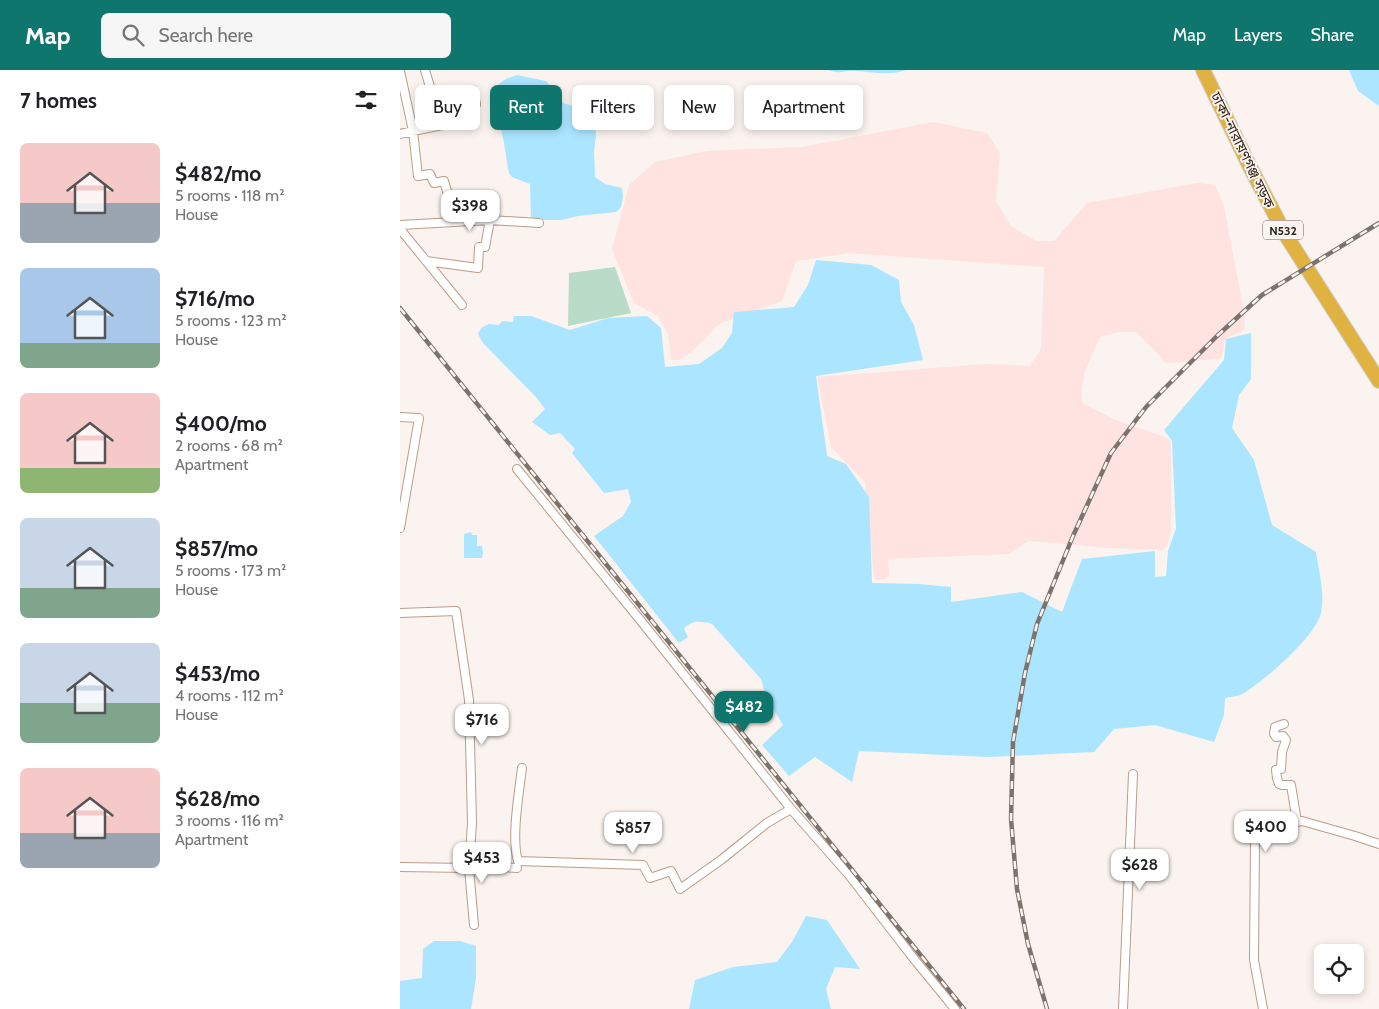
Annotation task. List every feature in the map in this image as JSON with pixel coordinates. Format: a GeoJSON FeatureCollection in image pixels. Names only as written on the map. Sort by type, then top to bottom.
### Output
{"type":"FeatureCollection","features":[{"type":"Feature","properties":{"kind":"highway","name":"ঢাকা-নারায়ণগঞ্জ সড়ক"},"geometry":{"type":"LineString","coordinates":[[1203,70],[1285,234],[1379,381]]}},
{"type":"Feature","properties":{"kind":"street"},"geometry":{"type":"LineString","coordinates":[[400,134],[467,120],[466,107],[476,104],[473,90],[433,96],[425,70]]}},
{"type":"Feature","properties":{"kind":"street"},"geometry":{"type":"LineString","coordinates":[[400,71],[413,130],[418,176],[430,174],[434,183],[444,181],[456,222]]}},
{"type":"Feature","properties":{"kind":"street"},"geometry":{"type":"LineString","coordinates":[[426,261],[478,268],[479,247],[485,247],[490,220]]}},
{"type":"Feature","properties":{"kind":"street"},"geometry":{"type":"LineString","coordinates":[[400,225],[490,220],[539,222]]}},
{"type":"Feature","properties":{"kind":"street"},"geometry":{"type":"LineString","coordinates":[[400,229],[462,305]]}},
{"type":"Feature","properties":{"kind":"street"},"geometry":{"type":"LineString","coordinates":[[400,417],[419,418],[400,528]]}},
{"type":"Feature","properties":{"kind":"street"},"geometry":{"type":"LineString","coordinates":[[517,469],[641,621],[790,809],[849,875],[955,1009]]}},
{"type":"Feature","properties":{"kind":"street"},"geometry":{"type":"LineString","coordinates":[[400,613],[456,611],[470,700],[472,823],[469,868],[474,925]]}},
{"type":"Feature","properties":{"kind":"street"},"geometry":{"type":"LineString","coordinates":[[1284,724],[1275,726],[1274,734],[1276,737],[1283,736],[1286,740],[1282,752],[1281,769],[1276,770],[1277,778],[1279,784],[1291,785],[1297,822]]}},
{"type":"Feature","properties":{"kind":"street"},"geometry":{"type":"LineString","coordinates":[[522,768],[516,821],[515,853],[518,861],[643,865],[650,878],[671,871],[680,889],[721,860],[767,823],[790,809]]}},
{"type":"Feature","properties":{"kind":"street"},"geometry":{"type":"LineString","coordinates":[[1123,1009],[1133,774]]}},
{"type":"Feature","properties":{"kind":"street"},"geometry":{"type":"LineString","coordinates":[[1263,1009],[1254,960],[1255,841],[1302,821],[1379,844]]}},
{"type":"Feature","properties":{"kind":"street"},"geometry":{"type":"LineString","coordinates":[[400,868],[517,868]]}},
{"type":"Feature","properties":{"kind":"shaded area"},"geometry":{"type":"Polygon","coordinates":[[[933,122],[987,133],[1000,153],[996,201],[1011,226],[1036,241],[1054,241],[1087,203],[1197,183],[1215,185],[1224,206],[1245,318],[1244,330],[1227,338],[1221,358],[1168,363],[1164,362],[1136,332],[1117,332],[1100,337],[1084,373],[1082,402],[1116,420],[1165,437],[1171,441],[1171,531],[1167,546],[1163,550],[1029,541],[1009,554],[888,559],[889,575],[886,579],[876,580],[874,577],[865,482],[831,447],[817,377],[986,364],[1030,366],[1041,349],[1044,267],[848,253],[796,261],[782,301],[719,324],[695,349],[680,360],[671,360],[668,334],[658,316],[634,303],[612,249],[629,185],[655,162],[707,151],[802,147],[933,122]]]}},
{"type":"Feature","properties":{"kind":"green space"},"geometry":{"type":"Polygon","coordinates":[[[615,267],[631,313],[568,326],[569,273],[615,267]]]}},
{"type":"Feature","properties":{"kind":"water"},"geometry":{"type":"Polygon","coordinates":[[[828,70],[906,70],[887,73],[836,72],[828,70]]]}},
{"type":"Feature","properties":{"kind":"water"},"geometry":{"type":"Polygon","coordinates":[[[1349,70],[1379,70],[1379,106],[1358,91],[1349,70]]]}},
{"type":"Feature","properties":{"kind":"water"},"geometry":{"type":"Polygon","coordinates":[[[517,75],[546,81],[550,85],[498,85],[517,75]]]}},
{"type":"Feature","properties":{"kind":"water"},"geometry":{"type":"Polygon","coordinates":[[[562,101],[572,106],[572,130],[596,130],[595,177],[605,184],[622,188],[621,207],[616,212],[578,216],[561,220],[540,220],[531,217],[530,184],[512,177],[509,173],[501,130],[562,130],[562,101]]]}},
{"type":"Feature","properties":{"kind":"water"},"geometry":{"type":"Polygon","coordinates":[[[816,260],[871,265],[899,280],[901,302],[914,325],[923,360],[816,376],[827,456],[846,464],[869,497],[872,583],[951,587],[951,602],[1022,592],[1062,612],[1082,559],[1155,551],[1155,577],[1166,576],[1168,551],[1176,529],[1172,441],[1164,430],[1224,360],[1226,339],[1251,333],[1251,379],[1239,395],[1232,428],[1254,460],[1272,525],[1316,552],[1321,582],[1322,605],[1317,623],[1310,634],[1288,657],[1264,679],[1244,693],[1225,698],[1224,715],[1214,742],[1155,725],[1114,729],[1094,752],[989,757],[859,751],[852,782],[815,757],[789,776],[762,745],[783,725],[766,697],[761,679],[712,624],[701,622],[690,624],[684,629],[688,637],[679,643],[594,536],[623,516],[631,502],[628,489],[604,493],[572,453],[575,449],[560,433],[550,435],[532,422],[545,409],[536,397],[483,343],[478,334],[481,328],[489,324],[499,325],[502,321],[513,322],[514,316],[531,316],[570,330],[608,318],[647,316],[661,328],[665,367],[699,364],[722,348],[732,333],[734,312],[794,307],[808,285],[816,260]]]}},
{"type":"Feature","properties":{"kind":"water"},"geometry":{"type":"Polygon","coordinates":[[[471,532],[472,535],[477,535],[477,546],[482,546],[482,558],[464,558],[464,534],[471,532]]]}},
{"type":"Feature","properties":{"kind":"water"},"geometry":{"type":"Polygon","coordinates":[[[806,916],[827,920],[860,969],[835,967],[826,989],[831,1009],[689,1009],[695,980],[733,967],[777,962],[792,942],[806,916]]]}},
{"type":"Feature","properties":{"kind":"water"},"geometry":{"type":"Polygon","coordinates":[[[434,941],[460,941],[476,946],[476,978],[471,1009],[400,1009],[400,981],[422,978],[423,949],[434,941]]]}},
{"type":"Feature","properties":{"kind":"railway"},"geometry":{"type":"LineString","coordinates":[[1047,1009],[1028,944],[1017,889],[1011,819],[1013,742],[1025,673],[1037,624],[1073,536],[1111,453],[1146,407],[1217,336],[1262,295],[1379,223]]}},
{"type":"Feature","properties":{"kind":"railway"},"geometry":{"type":"LineString","coordinates":[[400,308],[964,1009]]}}]}
